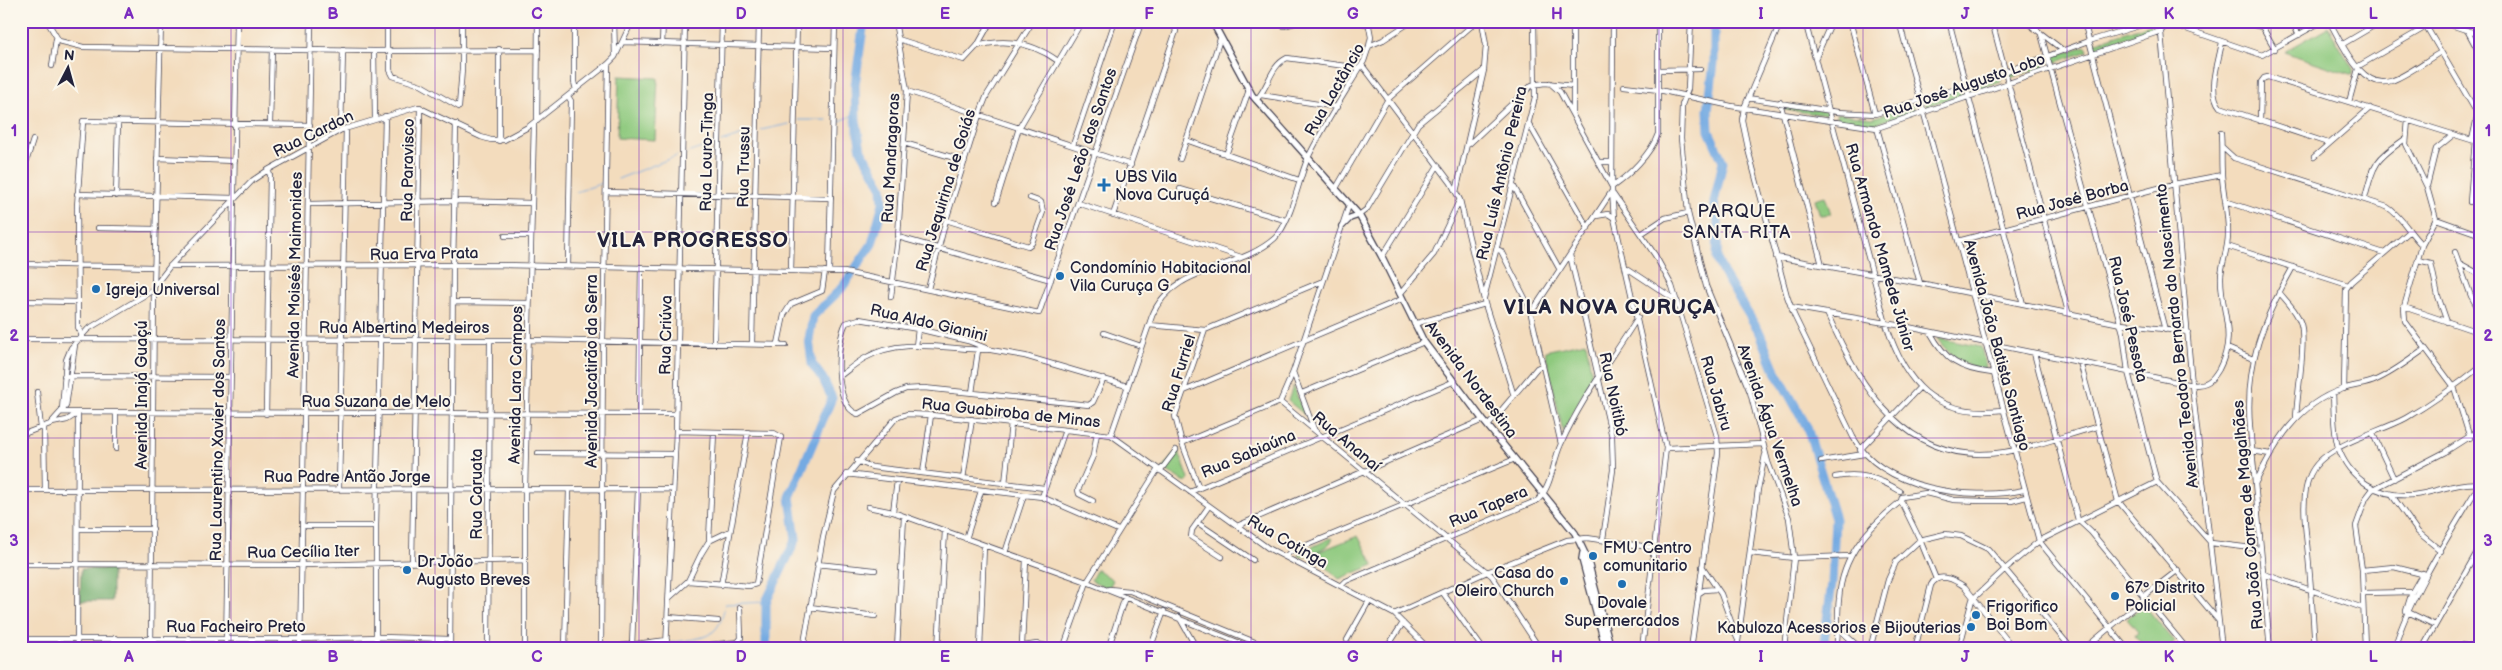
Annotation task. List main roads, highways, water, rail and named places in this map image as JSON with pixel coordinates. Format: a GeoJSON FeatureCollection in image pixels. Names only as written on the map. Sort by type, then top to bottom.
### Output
{"type":"FeatureCollection","features":[{"type":"Feature","properties":{"kind":"main road","name":"Avenida Nordestina"},"geometry":{"type":"LineString","coordinates":[[1212,21],[1220,39],[1256,100],[1359,215],[1424,342],[1483,420],[1578,539],[1606,649]]}},
{"type":"Feature","properties":{"kind":"main road"},"geometry":{"type":"LineString","coordinates":[[1342,226],[1350,218],[1359,215]]}},
{"type":"Feature","properties":{"kind":"main road","name":"Avenida Nordestina"},"geometry":{"type":"LineString","coordinates":[[1582,553],[1587,558],[1611,649]]}},
{"type":"Feature","properties":{"kind":"waterway"},"geometry":{"type":"LineString","coordinates":[[766,649],[766,602],[796,539],[790,497],[832,398],[823,379],[812,364],[809,339],[813,316],[842,288],[872,244],[883,203],[882,187],[861,150],[856,120],[855,85],[864,21]]}},
{"type":"Feature","properties":{"kind":"waterway"},"geometry":{"type":"LineString","coordinates":[[1714,21],[1714,63],[1708,110],[1709,131],[1723,162],[1714,202],[1718,222],[1717,259],[1723,273],[1760,333],[1774,368],[1807,427],[1835,519],[1832,583],[1823,649]]}},
{"type":"Feature","properties":{"kind":"waterway"},"geometry":{"type":"LineString","coordinates":[[838,122],[856,114]]}},
{"type":"Feature","properties":{"kind":"waterway"},"geometry":{"type":"LineString","coordinates":[[799,120],[827,120]]}},
{"type":"Feature","properties":{"kind":"waterway"},"geometry":{"type":"LineString","coordinates":[[761,130],[789,124]]}},
{"type":"Feature","properties":{"kind":"waterway"},"geometry":{"type":"LineString","coordinates":[[721,142],[749,133]]}},
{"type":"Feature","properties":{"kind":"waterway"},"geometry":{"type":"LineString","coordinates":[[687,153],[717,143]]}},
{"type":"Feature","properties":{"kind":"waterway"},"geometry":{"type":"LineString","coordinates":[[618,179],[677,156]]}},
{"type":"Feature","properties":{"kind":"waterway"},"geometry":{"type":"LineString","coordinates":[[576,192],[603,183]]}},
{"type":"Feature","properties":{"kind":"waterway"},"geometry":{"type":"LineString","coordinates":[[670,643],[700,638],[714,631],[723,616],[725,604],[766,602]]}},
{"type":"Feature","properties":{"kind":"waterway"},"geometry":{"type":"LineString","coordinates":[[657,649],[659,645]]}},
{"type":"Feature","properties":{"kind":"place","name":"UBS Vila Nova Curuçá"},"geometry":{"type":"Point","coordinates":[1104,185]}},
{"type":"Feature","properties":{"kind":"place","name":"Condomínio Habitacional Vila Curuça G"},"geometry":{"type":"Point","coordinates":[1060,276]}},
{"type":"Feature","properties":{"kind":"place","name":"Igreja Universal"},"geometry":{"type":"Point","coordinates":[96,289]}},
{"type":"Feature","properties":{"kind":"place","name":"FMU Centro comunitario"},"geometry":{"type":"Point","coordinates":[1593,556]}},
{"type":"Feature","properties":{"kind":"place","name":"Dr João Augusto Breves"},"geometry":{"type":"Point","coordinates":[407,570]}},
{"type":"Feature","properties":{"kind":"place","name":"Casa do Oleiro Church"},"geometry":{"type":"Point","coordinates":[1564,581]}},
{"type":"Feature","properties":{"kind":"place","name":"Dovale Supermercados"},"geometry":{"type":"Point","coordinates":[1622,584]}},
{"type":"Feature","properties":{"kind":"place","name":"67º Distrito Policial"},"geometry":{"type":"Point","coordinates":[2115,596]}},
{"type":"Feature","properties":{"kind":"place","name":"Frigorifico Boi Bom"},"geometry":{"type":"Point","coordinates":[1976,615]}},
{"type":"Feature","properties":{"kind":"place","name":"Kabuloza Acessorios e Bijouterias"},"geometry":{"type":"Point","coordinates":[1971,627]}},
{"type":"Feature","properties":{"kind":"district","name":"PARQUE SANTA RITA"},"geometry":{"type":"Point","coordinates":[1737,221]}},
{"type":"Feature","properties":{"kind":"district","name":"VILA PROGRESSO"},"geometry":{"type":"Point","coordinates":[693,240]}},
{"type":"Feature","properties":{"kind":"district","name":"VILA NOVA CURUÇA"},"geometry":{"type":"Point","coordinates":[1610,307]}}]}
